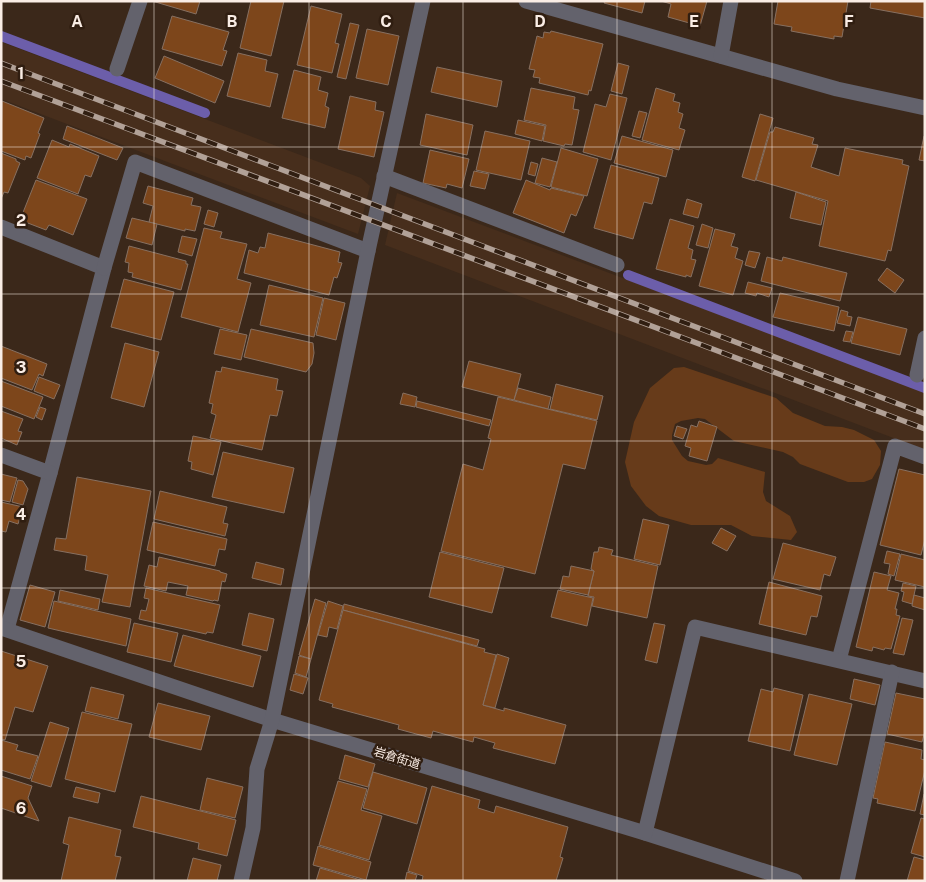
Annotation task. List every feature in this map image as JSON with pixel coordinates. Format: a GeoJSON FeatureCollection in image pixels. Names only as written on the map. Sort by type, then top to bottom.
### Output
{"type":"FeatureCollection","features":[{"type":"Feature","properties":{"kind":"street"},"geometry":{"type":"LineString","coordinates":[[117,69],[140,1]]}},
{"type":"Feature","properties":{"kind":"street"},"geometry":{"type":"LineString","coordinates":[[240,881],[253,828],[257,769],[272,720],[368,251],[423,1]]}},
{"type":"Feature","properties":{"kind":"street"},"geometry":{"type":"LineString","coordinates":[[526,1],[837,89],[925,108]]}},
{"type":"Feature","properties":{"kind":"street"},"geometry":{"type":"LineString","coordinates":[[721,56],[731,1]]}},
{"type":"Feature","properties":{"kind":"street"},"geometry":{"type":"LineString","coordinates":[[4,628],[50,473],[104,268],[136,162],[368,251]]}},
{"type":"Feature","properties":{"kind":"street"},"geometry":{"type":"LineString","coordinates":[[384,176],[617,265]]}},
{"type":"Feature","properties":{"kind":"street"},"geometry":{"type":"LineString","coordinates":[[1,227],[104,268]]}},
{"type":"Feature","properties":{"kind":"street"},"geometry":{"type":"LineString","coordinates":[[918,375],[925,338]]}},
{"type":"Feature","properties":{"kind":"street"},"geometry":{"type":"LineString","coordinates":[[838,660],[895,446],[925,457]]}},
{"type":"Feature","properties":{"kind":"street"},"geometry":{"type":"LineString","coordinates":[[1,455],[50,473]]}},
{"type":"Feature","properties":{"kind":"street","name":"岩倉街道"},"geometry":{"type":"LineString","coordinates":[[4,628],[272,720],[645,833],[796,881]]}},
{"type":"Feature","properties":{"kind":"street"},"geometry":{"type":"LineString","coordinates":[[645,833],[695,628],[925,681]]}},
{"type":"Feature","properties":{"kind":"street"},"geometry":{"type":"LineString","coordinates":[[847,881],[892,672]]}},
{"type":"Feature","properties":{"kind":"shaded area"},"geometry":{"type":"Polygon","coordinates":[[[1,42],[361,178],[370,186],[358,234],[1,99],[1,42]]]}},
{"type":"Feature","properties":{"kind":"shaded area"},"geometry":{"type":"Polygon","coordinates":[[[397,193],[925,392],[925,450],[385,245],[397,193]]]}},
{"type":"Feature","properties":{"kind":"shaded area"},"geometry":{"type":"Polygon","coordinates":[[[684,367],[776,398],[793,413],[825,426],[854,430],[874,440],[881,451],[880,465],[872,479],[864,482],[848,482],[800,464],[793,457],[783,452],[734,441],[705,419],[698,418],[681,421],[675,424],[672,440],[682,456],[688,461],[706,465],[712,464],[718,458],[765,472],[763,492],[766,501],[790,516],[797,532],[791,540],[752,536],[731,525],[691,525],[659,516],[646,506],[631,486],[625,462],[634,422],[650,388],[674,368],[684,367]]]}},
{"type":"Feature","properties":{"kind":"building"},"geometry":{"type":"Polygon","coordinates":[[[152,1],[200,1],[196,14],[152,1]]]}},
{"type":"Feature","properties":{"kind":"building"},"geometry":{"type":"Polygon","coordinates":[[[251,1],[284,1],[271,56],[240,48],[251,1]]]}},
{"type":"Feature","properties":{"kind":"building"},"geometry":{"type":"Polygon","coordinates":[[[605,1],[645,1],[642,13],[604,3],[605,1]]]}},
{"type":"Feature","properties":{"kind":"building"},"geometry":{"type":"Polygon","coordinates":[[[661,1],[707,1],[700,26],[668,17],[671,4],[661,1]]]}},
{"type":"Feature","properties":{"kind":"building"},"geometry":{"type":"Polygon","coordinates":[[[778,1],[848,1],[842,37],[834,36],[834,39],[791,31],[792,27],[774,24],[778,1]]]}},
{"type":"Feature","properties":{"kind":"building"},"geometry":{"type":"Polygon","coordinates":[[[871,1],[925,1],[925,18],[870,8],[871,1]]]}},
{"type":"Feature","properties":{"kind":"building"},"geometry":{"type":"Polygon","coordinates":[[[311,6],[342,14],[335,43],[339,44],[332,73],[297,65],[311,6]]]}},
{"type":"Feature","properties":{"kind":"building"},"geometry":{"type":"Polygon","coordinates":[[[172,16],[229,32],[223,50],[227,51],[222,66],[162,49],[172,16]]]}},
{"type":"Feature","properties":{"kind":"building"},"geometry":{"type":"Polygon","coordinates":[[[350,23],[359,25],[346,79],[337,77],[350,23]]]}},
{"type":"Feature","properties":{"kind":"building"},"geometry":{"type":"Polygon","coordinates":[[[367,29],[399,36],[388,85],[356,78],[367,29]]]}},
{"type":"Feature","properties":{"kind":"building"},"geometry":{"type":"Polygon","coordinates":[[[551,31],[603,44],[591,91],[589,90],[588,95],[539,83],[540,78],[533,77],[535,70],[529,69],[537,36],[543,38],[544,32],[550,33],[551,31]]]}},
{"type":"Feature","properties":{"kind":"building"},"geometry":{"type":"Polygon","coordinates":[[[238,53],[267,60],[265,71],[278,74],[270,107],[227,96],[238,53]]]}},
{"type":"Feature","properties":{"kind":"building"},"geometry":{"type":"Polygon","coordinates":[[[164,56],[224,81],[215,103],[155,78],[164,56]]]}},
{"type":"Feature","properties":{"kind":"building"},"geometry":{"type":"Polygon","coordinates":[[[618,63],[629,66],[622,94],[611,91],[618,63]]]}},
{"type":"Feature","properties":{"kind":"building"},"geometry":{"type":"Polygon","coordinates":[[[437,67],[502,81],[497,107],[431,92],[437,67]]]}},
{"type":"Feature","properties":{"kind":"building"},"geometry":{"type":"Polygon","coordinates":[[[294,70],[321,77],[318,90],[328,93],[325,106],[329,108],[325,128],[282,118],[294,70]]]}},
{"type":"Feature","properties":{"kind":"building"},"geometry":{"type":"Polygon","coordinates":[[[531,88],[575,97],[573,109],[579,110],[572,145],[565,144],[564,146],[543,141],[546,125],[524,120],[531,88]]]}},
{"type":"Feature","properties":{"kind":"building"},"geometry":{"type":"Polygon","coordinates":[[[656,88],[675,94],[673,101],[680,103],[678,112],[683,114],[679,128],[685,130],[679,150],[642,140],[656,88]]]}},
{"type":"Feature","properties":{"kind":"building"},"geometry":{"type":"Polygon","coordinates":[[[610,94],[627,98],[611,160],[583,152],[595,104],[606,107],[610,94]]]}},
{"type":"Feature","properties":{"kind":"building"},"geometry":{"type":"Polygon","coordinates":[[[350,96],[376,102],[375,110],[384,112],[374,157],[338,149],[350,96]]]}},
{"type":"Feature","properties":{"kind":"building"},"geometry":{"type":"Polygon","coordinates":[[[2,101],[44,118],[31,158],[26,156],[25,160],[1,151],[2,101]]]}},
{"type":"Feature","properties":{"kind":"building"},"geometry":{"type":"Polygon","coordinates":[[[639,111],[647,113],[640,138],[632,136],[639,111]]]}},
{"type":"Feature","properties":{"kind":"building"},"geometry":{"type":"Polygon","coordinates":[[[426,114],[473,125],[467,155],[420,145],[426,114]]]}},
{"type":"Feature","properties":{"kind":"building"},"geometry":{"type":"Polygon","coordinates":[[[760,114],[773,118],[755,181],[742,177],[760,114]]]}},
{"type":"Feature","properties":{"kind":"building"},"geometry":{"type":"Polygon","coordinates":[[[518,120],[545,126],[542,141],[515,134],[518,120]]]}},
{"type":"Feature","properties":{"kind":"building"},"geometry":{"type":"Polygon","coordinates":[[[67,126],[123,148],[117,160],[63,139],[67,126]]]}},
{"type":"Feature","properties":{"kind":"building"},"geometry":{"type":"Polygon","coordinates":[[[775,127],[814,138],[812,144],[818,145],[811,167],[839,176],[845,148],[903,160],[902,164],[909,166],[891,251],[888,250],[885,261],[819,246],[828,201],[756,180],[770,132],[773,132],[775,127]]]}},
{"type":"Feature","properties":{"kind":"building"},"geometry":{"type":"Polygon","coordinates":[[[485,131],[530,141],[521,180],[476,170],[485,131]]]}},
{"type":"Feature","properties":{"kind":"building"},"geometry":{"type":"Polygon","coordinates":[[[622,136],[673,150],[666,177],[614,163],[622,136]]]}},
{"type":"Feature","properties":{"kind":"building"},"geometry":{"type":"Polygon","coordinates":[[[925,136],[925,161],[919,160],[925,136]]]}},
{"type":"Feature","properties":{"kind":"building"},"geometry":{"type":"Polygon","coordinates":[[[52,140],[69,147],[70,144],[99,156],[91,177],[85,175],[78,194],[37,178],[52,140]]]}},
{"type":"Feature","properties":{"kind":"building"},"geometry":{"type":"Polygon","coordinates":[[[561,148],[598,159],[587,196],[551,187],[561,148]]]}},
{"type":"Feature","properties":{"kind":"building"},"geometry":{"type":"Polygon","coordinates":[[[430,150],[469,159],[462,188],[447,184],[446,188],[423,183],[430,150]]]}},
{"type":"Feature","properties":{"kind":"building"},"geometry":{"type":"Polygon","coordinates":[[[1,153],[16,159],[20,163],[8,193],[4,192],[1,199],[1,153]]]}},
{"type":"Feature","properties":{"kind":"building"},"geometry":{"type":"Polygon","coordinates":[[[542,158],[557,162],[550,187],[535,183],[542,158]]]}},
{"type":"Feature","properties":{"kind":"building"},"geometry":{"type":"Polygon","coordinates":[[[531,162],[538,164],[535,176],[528,174],[531,162]]]}},
{"type":"Feature","properties":{"kind":"building"},"geometry":{"type":"Polygon","coordinates":[[[611,165],[659,178],[652,204],[644,202],[633,239],[594,228],[611,165]]]}},
{"type":"Feature","properties":{"kind":"building"},"geometry":{"type":"Polygon","coordinates":[[[474,171],[489,174],[485,189],[470,186],[474,171]]]}},
{"type":"Feature","properties":{"kind":"building"},"geometry":{"type":"Polygon","coordinates":[[[36,180],[87,199],[73,235],[49,225],[46,230],[20,220],[36,180]]]}},
{"type":"Feature","properties":{"kind":"building"},"geometry":{"type":"Polygon","coordinates":[[[526,180],[550,190],[551,188],[584,196],[576,216],[571,214],[564,233],[513,213],[526,180]]]}},
{"type":"Feature","properties":{"kind":"building"},"geometry":{"type":"Polygon","coordinates":[[[148,186],[193,198],[191,205],[201,207],[195,231],[185,229],[185,231],[149,222],[153,206],[143,203],[148,186]]]}},
{"type":"Feature","properties":{"kind":"building"},"geometry":{"type":"Polygon","coordinates":[[[796,192],[826,202],[821,225],[790,218],[796,192]]]}},
{"type":"Feature","properties":{"kind":"building"},"geometry":{"type":"Polygon","coordinates":[[[687,199],[702,204],[698,218],[683,214],[687,199]]]}},
{"type":"Feature","properties":{"kind":"building"},"geometry":{"type":"Polygon","coordinates":[[[208,210],[218,213],[214,227],[204,224],[208,210]]]}},
{"type":"Feature","properties":{"kind":"building"},"geometry":{"type":"Polygon","coordinates":[[[132,218],[157,224],[152,245],[126,238],[132,218]]]}},
{"type":"Feature","properties":{"kind":"building"},"geometry":{"type":"Polygon","coordinates":[[[670,219],[694,226],[688,248],[693,250],[691,259],[696,260],[691,277],[656,269],[670,219]]]}},
{"type":"Feature","properties":{"kind":"building"},"geometry":{"type":"Polygon","coordinates":[[[702,224],[713,228],[708,248],[696,245],[702,224]]]}},
{"type":"Feature","properties":{"kind":"building"},"geometry":{"type":"Polygon","coordinates":[[[204,228],[222,232],[220,238],[247,244],[237,279],[251,283],[238,332],[181,317],[204,228]]]}},
{"type":"Feature","properties":{"kind":"building"},"geometry":{"type":"Polygon","coordinates":[[[715,229],[735,234],[731,246],[738,248],[735,258],[743,261],[733,295],[699,286],[715,229]]]}},
{"type":"Feature","properties":{"kind":"building"},"geometry":{"type":"Polygon","coordinates":[[[268,233],[340,252],[338,262],[342,263],[337,278],[334,277],[329,295],[244,273],[249,250],[258,253],[260,247],[265,248],[268,233]]]}},
{"type":"Feature","properties":{"kind":"building"},"geometry":{"type":"Polygon","coordinates":[[[182,236],[197,239],[192,256],[178,252],[182,236]]]}},
{"type":"Feature","properties":{"kind":"building"},"geometry":{"type":"Polygon","coordinates":[[[129,246],[186,261],[186,264],[188,264],[181,290],[132,277],[133,273],[128,272],[129,263],[125,262],[129,246]]]}},
{"type":"Feature","properties":{"kind":"building"},"geometry":{"type":"Polygon","coordinates":[[[749,251],[760,253],[755,268],[745,265],[749,251]]]}},
{"type":"Feature","properties":{"kind":"building"},"geometry":{"type":"Polygon","coordinates":[[[767,257],[782,261],[783,257],[847,273],[840,301],[761,281],[767,257]]]}},
{"type":"Feature","properties":{"kind":"building"},"geometry":{"type":"Polygon","coordinates":[[[887,268],[904,280],[895,293],[878,280],[887,268]]]}},
{"type":"Feature","properties":{"kind":"building"},"geometry":{"type":"Polygon","coordinates":[[[124,279],[174,292],[161,340],[111,327],[124,279]]]}},
{"type":"Feature","properties":{"kind":"building"},"geometry":{"type":"Polygon","coordinates":[[[748,282],[772,288],[769,297],[757,293],[756,296],[745,293],[748,282]]]}},
{"type":"Feature","properties":{"kind":"building"},"geometry":{"type":"Polygon","coordinates":[[[269,285],[323,298],[314,337],[260,325],[269,285]]]}},
{"type":"Feature","properties":{"kind":"building"},"geometry":{"type":"Polygon","coordinates":[[[780,293],[839,307],[834,331],[773,317],[780,293]]]}},
{"type":"Feature","properties":{"kind":"building"},"geometry":{"type":"Polygon","coordinates":[[[324,298],[345,303],[336,340],[316,335],[324,298]]]}},
{"type":"Feature","properties":{"kind":"building"},"geometry":{"type":"Polygon","coordinates":[[[841,310],[848,312],[847,316],[852,317],[850,326],[837,323],[841,310]]]}},
{"type":"Feature","properties":{"kind":"building"},"geometry":{"type":"Polygon","coordinates":[[[858,317],[907,329],[900,355],[851,343],[858,317]]]}},
{"type":"Feature","properties":{"kind":"building"},"geometry":{"type":"Polygon","coordinates":[[[220,329],[247,335],[241,360],[214,354],[220,329]]]}},
{"type":"Feature","properties":{"kind":"building"},"geometry":{"type":"Polygon","coordinates":[[[251,329],[313,343],[312,364],[306,372],[244,357],[251,329]]]}},
{"type":"Feature","properties":{"kind":"building"},"geometry":{"type":"Polygon","coordinates":[[[846,331],[853,332],[850,342],[843,341],[846,331]]]}},
{"type":"Feature","properties":{"kind":"building"},"geometry":{"type":"Polygon","coordinates":[[[125,343],[159,352],[144,407],[111,398],[125,343]]]}},
{"type":"Feature","properties":{"kind":"building"},"geometry":{"type":"Polygon","coordinates":[[[1,346],[47,364],[43,376],[39,374],[32,390],[1,378],[1,346]]]}},
{"type":"Feature","properties":{"kind":"building"},"geometry":{"type":"Polygon","coordinates":[[[469,361],[521,374],[514,400],[462,387],[469,361]]]}},
{"type":"Feature","properties":{"kind":"building"},"geometry":{"type":"Polygon","coordinates":[[[222,367],[278,379],[276,390],[283,391],[277,416],[270,415],[262,450],[210,438],[216,415],[211,413],[213,404],[209,403],[216,371],[221,372],[222,367]]]}},
{"type":"Feature","properties":{"kind":"building"},"geometry":{"type":"Polygon","coordinates":[[[39,377],[60,385],[54,399],[34,391],[39,377]]]}},
{"type":"Feature","properties":{"kind":"building"},"geometry":{"type":"Polygon","coordinates":[[[1,381],[43,397],[34,419],[1,406],[1,381]]]}},
{"type":"Feature","properties":{"kind":"building"},"geometry":{"type":"Polygon","coordinates":[[[556,384],[603,396],[597,420],[550,409],[556,384]]]}},
{"type":"Feature","properties":{"kind":"building"},"geometry":{"type":"Polygon","coordinates":[[[518,388],[551,397],[548,409],[514,400],[518,388]]]}},
{"type":"Feature","properties":{"kind":"building"},"geometry":{"type":"Polygon","coordinates":[[[403,393],[417,397],[415,407],[400,404],[403,393]]]}},
{"type":"Feature","properties":{"kind":"building"},"geometry":{"type":"Polygon","coordinates":[[[498,397],[597,421],[585,469],[563,464],[535,574],[441,551],[463,464],[483,470],[491,439],[488,438],[498,397]]]}},
{"type":"Feature","properties":{"kind":"building"},"geometry":{"type":"Polygon","coordinates":[[[417,401],[491,420],[489,426],[416,407],[417,401]]]}},
{"type":"Feature","properties":{"kind":"building"},"geometry":{"type":"Polygon","coordinates":[[[40,407],[46,409],[42,420],[36,417],[40,407]]]}},
{"type":"Feature","properties":{"kind":"building"},"geometry":{"type":"Polygon","coordinates":[[[1,411],[23,419],[18,431],[22,432],[17,445],[1,438],[1,411]]]}},
{"type":"Feature","properties":{"kind":"building"},"geometry":{"type":"Polygon","coordinates":[[[699,421],[717,427],[707,461],[689,456],[691,448],[685,446],[691,425],[697,427],[699,421]]]}},
{"type":"Feature","properties":{"kind":"building"},"geometry":{"type":"Polygon","coordinates":[[[677,426],[687,429],[683,439],[674,436],[677,426]]]}},
{"type":"Feature","properties":{"kind":"building"},"geometry":{"type":"Polygon","coordinates":[[[193,436],[221,442],[213,475],[191,469],[192,462],[188,461],[193,436]]]}},
{"type":"Feature","properties":{"kind":"building"},"geometry":{"type":"Polygon","coordinates":[[[223,452],[294,468],[284,513],[212,497],[223,452]]]}},
{"type":"Feature","properties":{"kind":"building"},"geometry":{"type":"Polygon","coordinates":[[[899,469],[925,475],[925,539],[921,555],[880,545],[899,469]]]}},
{"type":"Feature","properties":{"kind":"building"},"geometry":{"type":"Polygon","coordinates":[[[1,474],[17,478],[10,502],[1,500],[1,474]]]}},
{"type":"Feature","properties":{"kind":"building"},"geometry":{"type":"Polygon","coordinates":[[[77,477],[151,491],[130,607],[102,602],[108,575],[85,570],[87,556],[54,550],[56,538],[66,539],[77,477]]]}},
{"type":"Feature","properties":{"kind":"building"},"geometry":{"type":"Polygon","coordinates":[[[18,480],[23,481],[28,489],[23,505],[12,502],[18,480]]]}},
{"type":"Feature","properties":{"kind":"building"},"geometry":{"type":"Polygon","coordinates":[[[160,491],[227,507],[223,523],[228,524],[225,536],[154,519],[160,491]]]}},
{"type":"Feature","properties":{"kind":"building"},"geometry":{"type":"Polygon","coordinates":[[[1,502],[23,507],[18,524],[9,521],[6,532],[1,531],[1,502]]]}},
{"type":"Feature","properties":{"kind":"building"},"geometry":{"type":"Polygon","coordinates":[[[643,519],[669,525],[660,565],[634,559],[643,519]]]}},
{"type":"Feature","properties":{"kind":"building"},"geometry":{"type":"Polygon","coordinates":[[[153,522],[227,539],[225,550],[219,549],[215,566],[147,550],[153,522]]]}},
{"type":"Feature","properties":{"kind":"building"},"geometry":{"type":"Polygon","coordinates":[[[721,528],[736,536],[727,551],[712,543],[721,528]]]}},
{"type":"Feature","properties":{"kind":"building"},"geometry":{"type":"Polygon","coordinates":[[[783,543],[836,557],[830,576],[824,574],[820,590],[773,579],[783,543]]]}},
{"type":"Feature","properties":{"kind":"building"},"geometry":{"type":"Polygon","coordinates":[[[599,547],[613,550],[611,555],[658,566],[647,618],[592,606],[594,597],[588,596],[594,571],[591,569],[594,552],[598,552],[599,547]]]}},
{"type":"Feature","properties":{"kind":"building"},"geometry":{"type":"Polygon","coordinates":[[[887,551],[900,554],[894,576],[888,574],[890,564],[884,563],[887,551]]]}},
{"type":"Feature","properties":{"kind":"building"},"geometry":{"type":"Polygon","coordinates":[[[440,552],[504,568],[492,613],[429,597],[440,552]]]}},
{"type":"Feature","properties":{"kind":"building"},"geometry":{"type":"Polygon","coordinates":[[[901,554],[925,560],[925,587],[895,580],[901,554]]]}},
{"type":"Feature","properties":{"kind":"building"},"geometry":{"type":"Polygon","coordinates":[[[159,557],[227,574],[225,582],[222,581],[218,601],[186,595],[188,586],[168,582],[166,591],[144,586],[149,565],[157,567],[159,557]]]}},
{"type":"Feature","properties":{"kind":"building"},"geometry":{"type":"Polygon","coordinates":[[[256,562],[284,569],[281,585],[252,578],[256,562]]]}},
{"type":"Feature","properties":{"kind":"building"},"geometry":{"type":"Polygon","coordinates":[[[571,566],[594,571],[588,595],[560,589],[563,576],[569,577],[571,566]]]}},
{"type":"Feature","properties":{"kind":"building"},"geometry":{"type":"Polygon","coordinates":[[[874,572],[891,576],[887,590],[899,593],[895,609],[897,609],[896,615],[900,616],[891,649],[885,648],[884,650],[873,647],[872,651],[856,647],[874,572]]]}},
{"type":"Feature","properties":{"kind":"building"},"geometry":{"type":"Polygon","coordinates":[[[769,582],[822,596],[817,617],[811,616],[806,635],[759,624],[769,582]]]}},
{"type":"Feature","properties":{"kind":"building"},"geometry":{"type":"Polygon","coordinates":[[[903,583],[916,586],[912,604],[902,601],[904,592],[901,591],[903,583]]]}},
{"type":"Feature","properties":{"kind":"building"},"geometry":{"type":"Polygon","coordinates":[[[30,585],[55,592],[45,627],[20,620],[30,585]]]}},
{"type":"Feature","properties":{"kind":"building"},"geometry":{"type":"Polygon","coordinates":[[[146,588],[220,605],[213,633],[207,632],[206,634],[139,619],[141,610],[146,611],[149,599],[144,598],[146,588]]]}},
{"type":"Feature","properties":{"kind":"building"},"geometry":{"type":"Polygon","coordinates":[[[60,590],[100,599],[98,610],[58,601],[60,590]]]}},
{"type":"Feature","properties":{"kind":"building"},"geometry":{"type":"Polygon","coordinates":[[[558,590],[593,598],[587,626],[551,617],[558,590]]]}},
{"type":"Feature","properties":{"kind":"building"},"geometry":{"type":"Polygon","coordinates":[[[914,595],[925,598],[925,610],[912,606],[914,595]]]}},
{"type":"Feature","properties":{"kind":"building"},"geometry":{"type":"Polygon","coordinates":[[[315,599],[326,603],[311,659],[299,655],[315,599]]]}},
{"type":"Feature","properties":{"kind":"building"},"geometry":{"type":"Polygon","coordinates":[[[54,601],[131,619],[126,646],[48,628],[54,601]]]}},
{"type":"Feature","properties":{"kind":"building"},"geometry":{"type":"Polygon","coordinates":[[[328,601],[343,606],[337,629],[329,627],[327,637],[318,635],[328,601]]]}},
{"type":"Feature","properties":{"kind":"building"},"geometry":{"type":"Polygon","coordinates":[[[344,604],[479,640],[477,646],[343,610],[344,604]]]}},
{"type":"Feature","properties":{"kind":"building"},"geometry":{"type":"Polygon","coordinates":[[[343,610],[485,649],[484,652],[496,655],[483,705],[504,711],[504,708],[566,725],[555,764],[493,748],[495,743],[474,737],[473,742],[433,731],[431,738],[398,729],[399,725],[332,707],[333,704],[319,700],[343,610]]]}},
{"type":"Feature","properties":{"kind":"building"},"geometry":{"type":"Polygon","coordinates":[[[249,613],[274,619],[267,651],[242,645],[249,613]]]}},
{"type":"Feature","properties":{"kind":"building"},"geometry":{"type":"Polygon","coordinates":[[[902,618],[913,620],[904,655],[893,653],[902,618]]]}},
{"type":"Feature","properties":{"kind":"building"},"geometry":{"type":"Polygon","coordinates":[[[134,623],[178,633],[171,662],[127,652],[134,623]]]}},
{"type":"Feature","properties":{"kind":"building"},"geometry":{"type":"Polygon","coordinates":[[[654,623],[665,625],[657,663],[645,660],[654,623]]]}},
{"type":"Feature","properties":{"kind":"building"},"geometry":{"type":"Polygon","coordinates":[[[183,635],[261,656],[253,687],[174,666],[183,635]]]}},
{"type":"Feature","properties":{"kind":"building"},"geometry":{"type":"Polygon","coordinates":[[[1,651],[48,666],[33,712],[15,707],[5,740],[1,739],[1,651]]]}},
{"type":"Feature","properties":{"kind":"building"},"geometry":{"type":"Polygon","coordinates":[[[497,654],[509,658],[495,708],[483,705],[497,654]]]}},
{"type":"Feature","properties":{"kind":"building"},"geometry":{"type":"Polygon","coordinates":[[[299,656],[311,659],[306,677],[295,673],[299,656]]]}},
{"type":"Feature","properties":{"kind":"building"},"geometry":{"type":"Polygon","coordinates":[[[294,674],[308,678],[303,694],[290,690],[294,674]]]}},
{"type":"Feature","properties":{"kind":"building"},"geometry":{"type":"Polygon","coordinates":[[[854,679],[880,685],[875,705],[850,699],[854,679]]]}},
{"type":"Feature","properties":{"kind":"building"},"geometry":{"type":"Polygon","coordinates":[[[91,687],[124,695],[118,719],[85,711],[91,687]]]}},
{"type":"Feature","properties":{"kind":"building"},"geometry":{"type":"Polygon","coordinates":[[[774,688],[803,695],[790,751],[748,741],[761,689],[773,692],[774,688]]]}},
{"type":"Feature","properties":{"kind":"building"},"geometry":{"type":"Polygon","coordinates":[[[896,693],[925,699],[925,731],[922,742],[887,734],[896,693]]]}},
{"type":"Feature","properties":{"kind":"building"},"geometry":{"type":"Polygon","coordinates":[[[809,694],[852,704],[837,765],[794,755],[809,694]]]}},
{"type":"Feature","properties":{"kind":"building"},"geometry":{"type":"Polygon","coordinates":[[[158,703],[210,716],[201,750],[149,737],[158,703]]]}},
{"type":"Feature","properties":{"kind":"building"},"geometry":{"type":"Polygon","coordinates":[[[82,712],[132,724],[115,792],[65,779],[82,712]]]}},
{"type":"Feature","properties":{"kind":"building"},"geometry":{"type":"Polygon","coordinates":[[[50,722],[69,728],[51,787],[31,781],[50,722]]]}},
{"type":"Feature","properties":{"kind":"building"},"geometry":{"type":"Polygon","coordinates":[[[1,740],[18,745],[16,750],[38,756],[30,779],[1,770],[1,740]]]}},
{"type":"Feature","properties":{"kind":"building"},"geometry":{"type":"Polygon","coordinates":[[[885,742],[922,750],[921,759],[925,760],[925,770],[915,811],[877,803],[878,799],[873,798],[885,742]]]}},
{"type":"Feature","properties":{"kind":"building"},"geometry":{"type":"Polygon","coordinates":[[[345,755],[375,764],[368,787],[339,779],[345,755]]]}},
{"type":"Feature","properties":{"kind":"building"},"geometry":{"type":"Polygon","coordinates":[[[373,772],[427,788],[417,824],[363,808],[373,772]]]}},
{"type":"Feature","properties":{"kind":"building"},"geometry":{"type":"Polygon","coordinates":[[[1,776],[32,786],[28,798],[39,821],[1,808],[1,776]]]}},
{"type":"Feature","properties":{"kind":"building"},"geometry":{"type":"Polygon","coordinates":[[[207,778],[243,787],[235,818],[200,810],[207,778]]]}},
{"type":"Feature","properties":{"kind":"building"},"geometry":{"type":"Polygon","coordinates":[[[338,781],[367,789],[361,810],[382,816],[369,860],[319,845],[338,781]]]}},
{"type":"Feature","properties":{"kind":"building"},"geometry":{"type":"Polygon","coordinates":[[[432,786],[480,800],[478,808],[494,813],[496,806],[568,827],[560,857],[563,858],[556,881],[422,881],[423,876],[408,871],[432,786]]]}},
{"type":"Feature","properties":{"kind":"building"},"geometry":{"type":"Polygon","coordinates":[[[76,787],[100,793],[98,803],[73,797],[76,787]]]}},
{"type":"Feature","properties":{"kind":"building"},"geometry":{"type":"Polygon","coordinates":[[[925,794],[925,815],[920,814],[925,794]]]}},
{"type":"Feature","properties":{"kind":"building"},"geometry":{"type":"Polygon","coordinates":[[[141,796],[236,820],[227,856],[198,849],[199,843],[133,827],[141,796]]]}},
{"type":"Feature","properties":{"kind":"building"},"geometry":{"type":"Polygon","coordinates":[[[69,817],[121,830],[115,856],[121,857],[115,881],[61,881],[69,845],[63,843],[69,817]]]}},
{"type":"Feature","properties":{"kind":"building"},"geometry":{"type":"Polygon","coordinates":[[[921,818],[925,819],[925,857],[911,853],[921,818]]]}},
{"type":"Feature","properties":{"kind":"building"},"geometry":{"type":"Polygon","coordinates":[[[318,846],[371,862],[366,880],[313,865],[318,846]]]}},
{"type":"Feature","properties":{"kind":"building"},"geometry":{"type":"Polygon","coordinates":[[[914,857],[925,860],[925,881],[907,881],[914,857]]]}},
{"type":"Feature","properties":{"kind":"building"},"geometry":{"type":"Polygon","coordinates":[[[193,858],[221,865],[217,881],[187,881],[193,858]]]}},
{"type":"Feature","properties":{"kind":"building"},"geometry":{"type":"Polygon","coordinates":[[[320,868],[364,881],[316,881],[320,868]]]}},
{"type":"Feature","properties":{"kind":"building"},"geometry":{"type":"Polygon","coordinates":[[[407,872],[417,875],[415,881],[405,881],[407,872]]]}},
{"type":"Feature","properties":{"kind":"waterway"},"geometry":{"type":"LineString","coordinates":[[1,36],[205,113]]}},
{"type":"Feature","properties":{"kind":"waterway"},"geometry":{"type":"LineString","coordinates":[[628,275],[925,388]]}},
{"type":"Feature","properties":{"kind":"railway"},"geometry":{"type":"LineString","coordinates":[[1,63],[925,414]]}},
{"type":"Feature","properties":{"kind":"railway"},"geometry":{"type":"LineString","coordinates":[[1,81],[925,429]]}}]}
